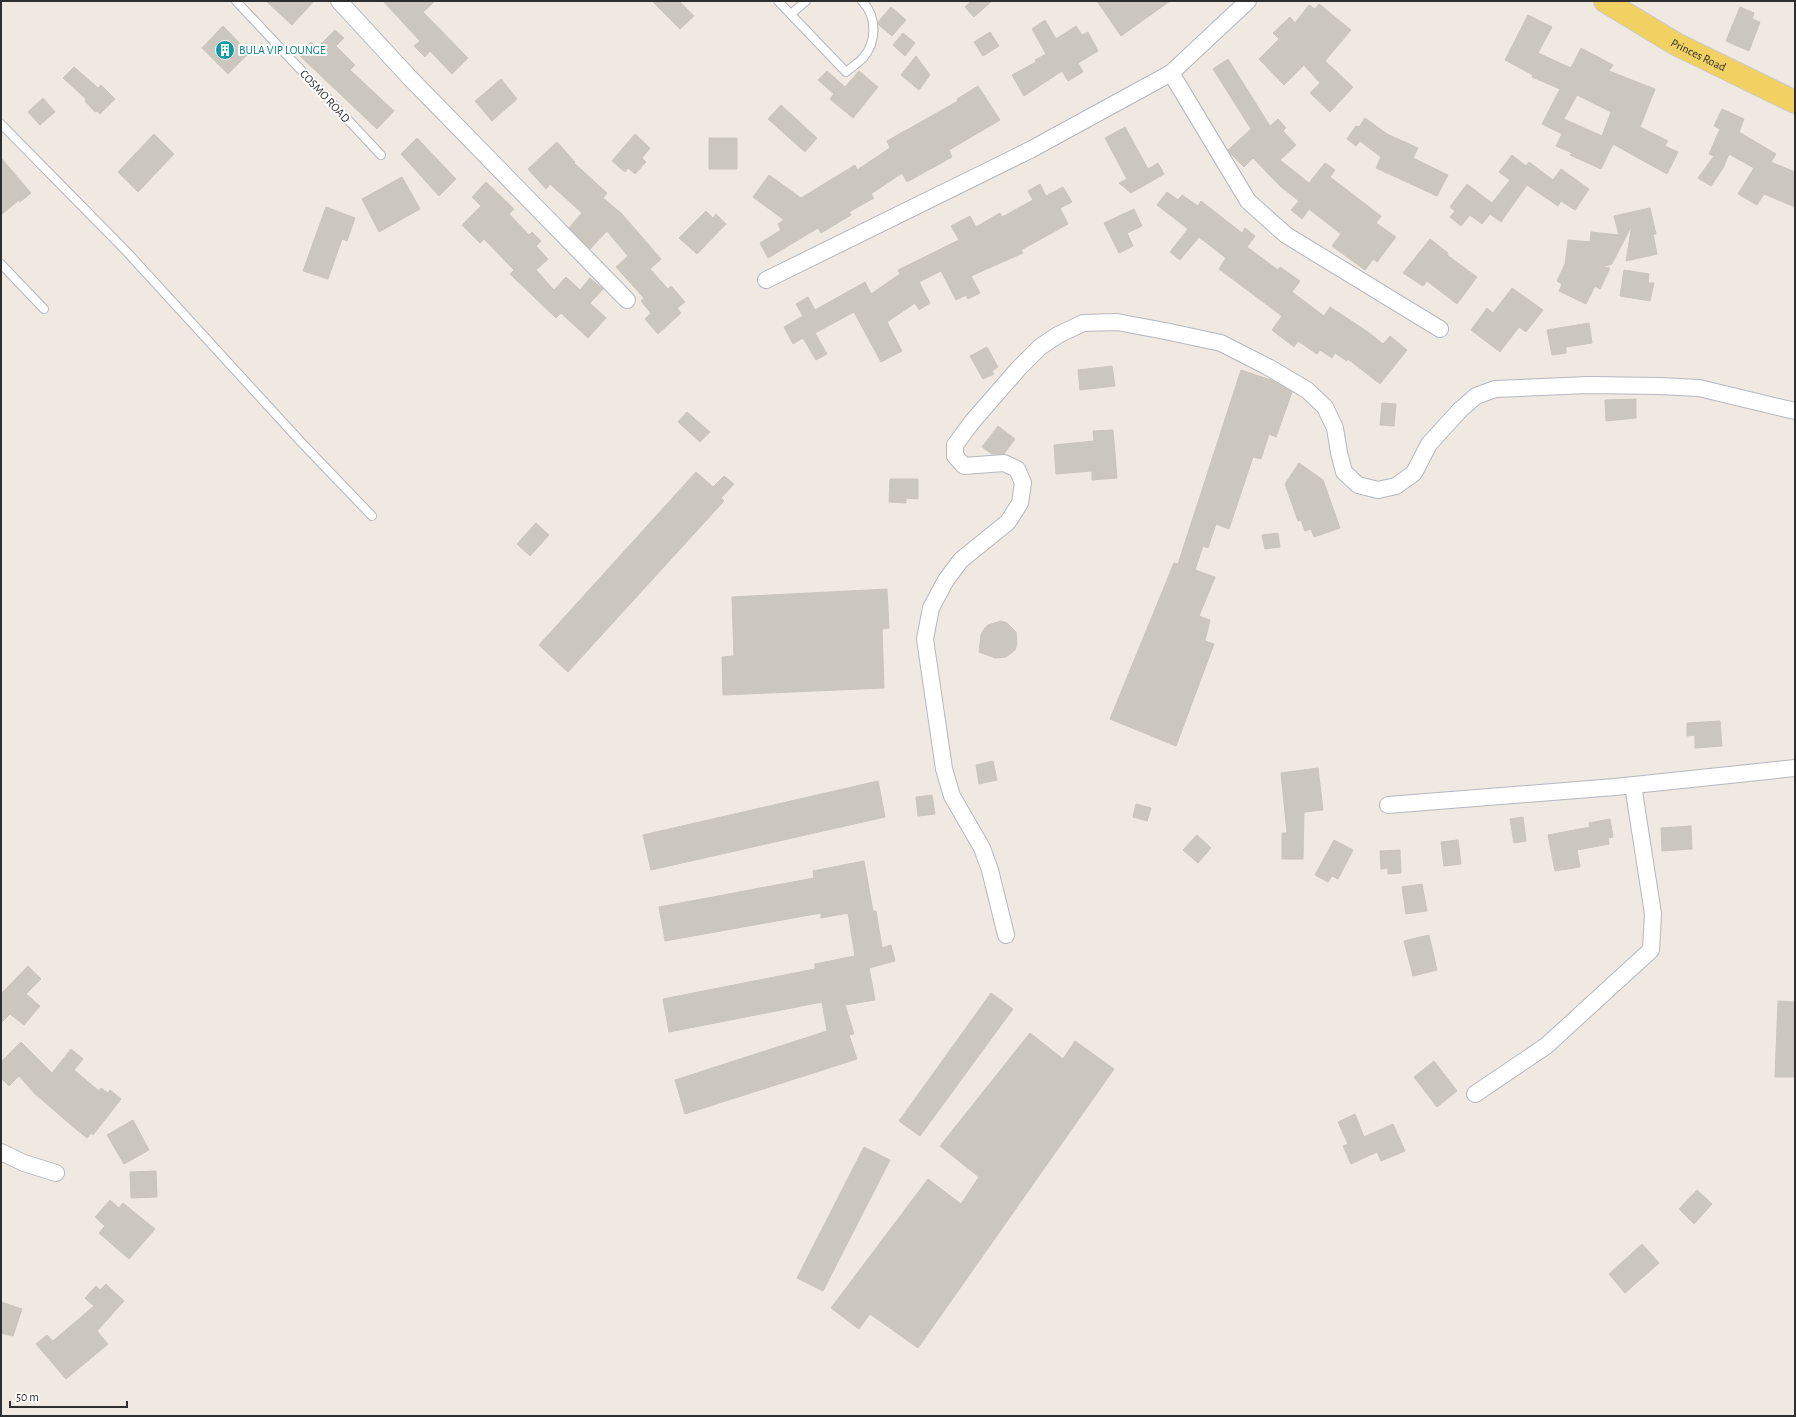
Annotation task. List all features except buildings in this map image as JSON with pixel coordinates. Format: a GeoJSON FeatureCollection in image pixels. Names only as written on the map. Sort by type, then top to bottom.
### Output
{"type":"FeatureCollection","features":[{"type":"Feature","properties":{"kind":"main road","name":"Princes Road"},"geometry":{"type":"LineString","coordinates":[[1605,1],[1676,44],[1795,102]]}},
{"type":"Feature","properties":{"kind":"street"},"geometry":{"type":"LineString","coordinates":[[339,1],[410,78],[627,300]]}},
{"type":"Feature","properties":{"kind":"street"},"geometry":{"type":"LineString","coordinates":[[766,280],[1030,150],[1171,73],[1248,1]]}},
{"type":"Feature","properties":{"kind":"street"},"geometry":{"type":"LineString","coordinates":[[1171,73],[1248,201],[1286,235],[1440,329]]}},
{"type":"Feature","properties":{"kind":"street"},"geometry":{"type":"LineString","coordinates":[[1006,935],[990,870],[982,848],[952,796],[944,769],[926,639],[931,608],[946,580],[961,560],[1008,522],[1020,503],[1023,483],[1017,469],[1004,463],[964,466],[955,456],[955,445],[972,422],[1019,368],[1040,347],[1058,335],[1083,323],[1117,322],[1221,343],[1268,367],[1307,390],[1325,407],[1335,428],[1344,472],[1358,485],[1378,490],[1396,486],[1414,473],[1430,444],[1460,410],[1476,396],[1495,389],[1588,385],[1692,388],[1795,411]]}},
{"type":"Feature","properties":{"kind":"street"},"geometry":{"type":"LineString","coordinates":[[1388,806],[1633,785],[1795,768]]}},
{"type":"Feature","properties":{"kind":"street"},"geometry":{"type":"LineString","coordinates":[[1474,1094],[1546,1046],[1651,950],[1653,914],[1633,785]]}},
{"type":"Feature","properties":{"kind":"street"},"geometry":{"type":"LineString","coordinates":[[1,1152],[56,1173]]}},
{"type":"Feature","properties":{"kind":"lane","name":"COSMO ROAD"},"geometry":{"type":"LineString","coordinates":[[236,1],[380,155]]}},
{"type":"Feature","properties":{"kind":"lane"},"geometry":{"type":"LineString","coordinates":[[778,1],[846,72],[864,57],[868,51],[873,36],[872,18],[862,1]]}},
{"type":"Feature","properties":{"kind":"lane"},"geometry":{"type":"LineString","coordinates":[[791,14],[806,1]]}},
{"type":"Feature","properties":{"kind":"lane"},"geometry":{"type":"LineString","coordinates":[[1,124],[127,252],[301,442],[372,516]]}},
{"type":"Feature","properties":{"kind":"lane"},"geometry":{"type":"LineString","coordinates":[[1,264],[44,309]]}},
{"type":"Feature","properties":{"kind":"place","name":"BULA VIP LOUNGE"},"geometry":{"type":"Point","coordinates":[225,50]}}]}
